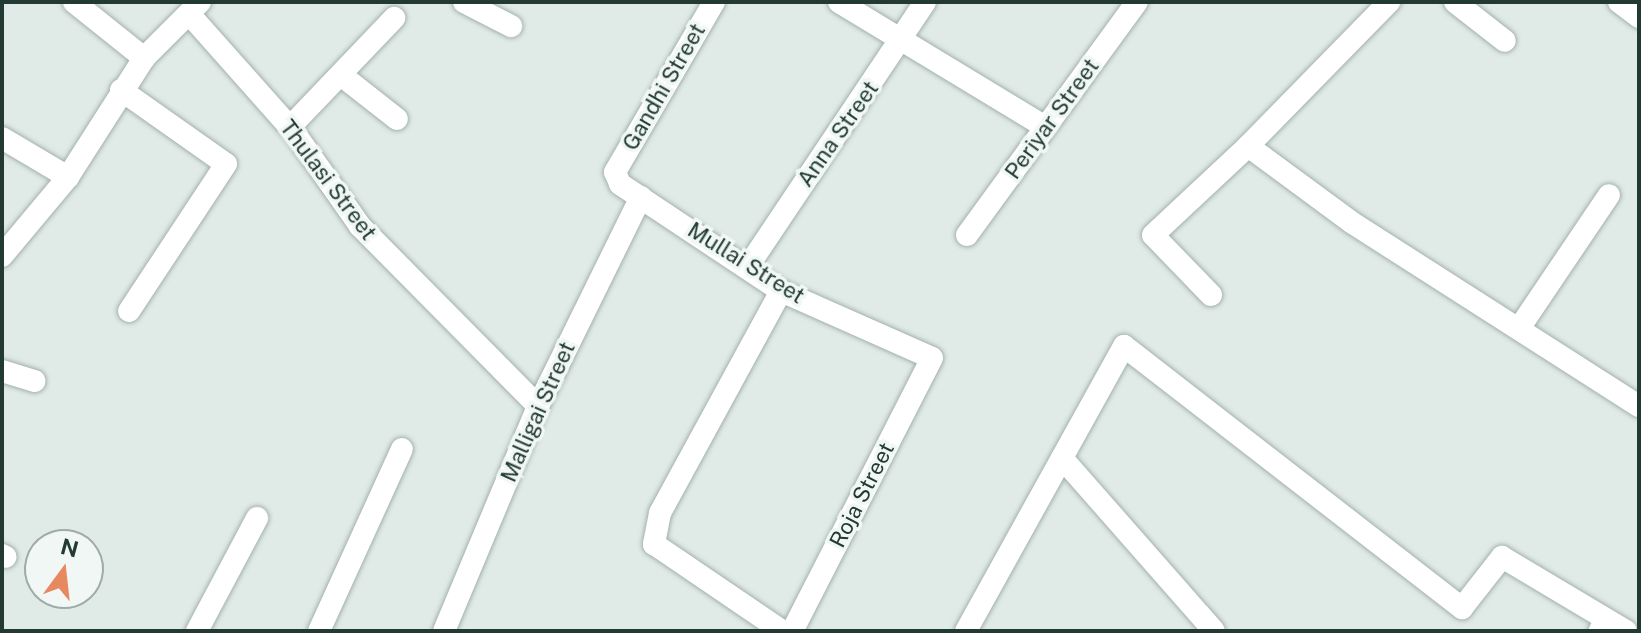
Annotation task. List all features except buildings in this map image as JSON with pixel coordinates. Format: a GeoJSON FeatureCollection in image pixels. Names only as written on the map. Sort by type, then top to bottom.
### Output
{"type":"FeatureCollection","features":[{"type":"Feature","properties":{"kind":"street"},"geometry":{"type":"LineString","coordinates":[[74,2],[144,58]]}},
{"type":"Feature","properties":{"kind":"street"},"geometry":{"type":"LineString","coordinates":[[464,2],[511,26]]}},
{"type":"Feature","properties":{"kind":"street","name":"Gandhi Street"},"geometry":{"type":"LineString","coordinates":[[615,172],[714,2]]}},
{"type":"Feature","properties":{"kind":"street"},"geometry":{"type":"LineString","coordinates":[[839,2],[905,38],[1045,127]]}},
{"type":"Feature","properties":{"kind":"street","name":"Anna Street"},"geometry":{"type":"LineString","coordinates":[[749,265],[905,38],[925,2]]}},
{"type":"Feature","properties":{"kind":"street","name":"Periyar Street"},"geometry":{"type":"LineString","coordinates":[[967,235],[1137,2]]}},
{"type":"Feature","properties":{"kind":"street"},"geometry":{"type":"LineString","coordinates":[[1211,295],[1153,235],[1248,146],[1389,2]]}},
{"type":"Feature","properties":{"kind":"street"},"geometry":{"type":"LineString","coordinates":[[1455,2],[1505,41]]}},
{"type":"Feature","properties":{"kind":"street"},"geometry":{"type":"LineString","coordinates":[[1619,2],[1639,17]]}},
{"type":"Feature","properties":{"kind":"street"},"geometry":{"type":"LineString","coordinates":[[2,256],[68,177],[144,58],[196,9]]}},
{"type":"Feature","properties":{"kind":"street","name":"Thulasi Street"},"geometry":{"type":"LineString","coordinates":[[196,9],[290,127],[360,226],[538,406]]}},
{"type":"Feature","properties":{"kind":"street"},"geometry":{"type":"LineString","coordinates":[[290,127],[394,18]]}},
{"type":"Feature","properties":{"kind":"street"},"geometry":{"type":"LineString","coordinates":[[341,75],[397,119]]}},
{"type":"Feature","properties":{"kind":"street"},"geometry":{"type":"LineString","coordinates":[[121,90],[226,164],[129,311]]}},
{"type":"Feature","properties":{"kind":"street"},"geometry":{"type":"LineString","coordinates":[[2,138],[68,177]]}},
{"type":"Feature","properties":{"kind":"street"},"geometry":{"type":"LineString","coordinates":[[1248,146],[1351,222],[1520,327],[1639,406]]}},
{"type":"Feature","properties":{"kind":"street","name":"Mullai Street"},"geometry":{"type":"LineString","coordinates":[[615,172],[641,197],[749,265],[781,291],[932,358]]}},
{"type":"Feature","properties":{"kind":"street"},"geometry":{"type":"LineString","coordinates":[[1520,327],[1609,195]]}},
{"type":"Feature","properties":{"kind":"street","name":"Malligai Street"},"geometry":{"type":"LineString","coordinates":[[444,631],[538,406],[641,197]]}},
{"type":"Feature","properties":{"kind":"street"},"geometry":{"type":"LineString","coordinates":[[781,291],[660,513],[654,544],[782,631]]}},
{"type":"Feature","properties":{"kind":"street"},"geometry":{"type":"LineString","coordinates":[[966,631],[1124,346],[1462,608],[1502,557],[1596,623],[1626,631]]}},
{"type":"Feature","properties":{"kind":"street","name":"Roja Street"},"geometry":{"type":"LineString","coordinates":[[792,631],[932,358]]}},
{"type":"Feature","properties":{"kind":"street"},"geometry":{"type":"LineString","coordinates":[[2,371],[34,381]]}},
{"type":"Feature","properties":{"kind":"street"},"geometry":{"type":"LineString","coordinates":[[319,631],[402,449]]}},
{"type":"Feature","properties":{"kind":"street"},"geometry":{"type":"LineString","coordinates":[[1062,458],[1214,631]]}},
{"type":"Feature","properties":{"kind":"street"},"geometry":{"type":"LineString","coordinates":[[197,631],[257,518]]}}]}
